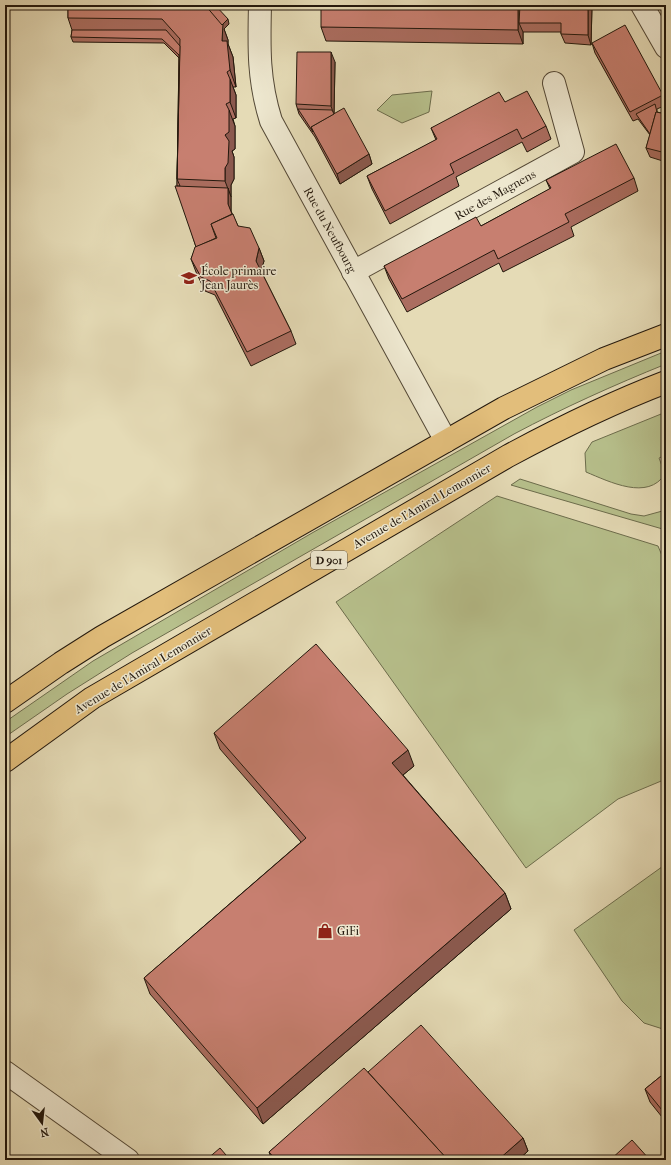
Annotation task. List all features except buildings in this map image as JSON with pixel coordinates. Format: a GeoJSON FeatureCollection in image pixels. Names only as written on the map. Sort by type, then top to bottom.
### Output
{"type":"FeatureCollection","features":[{"type":"Feature","properties":{"kind":"main road"},"geometry":{"type":"LineString","coordinates":[[8,697],[102,637],[446,441],[554,383],[604,359],[666,335]]}},
{"type":"Feature","properties":{"kind":"main road","name":"Avenue de l'Amiral Lemonnier"},"geometry":{"type":"LineString","coordinates":[[5,761],[92,698],[508,456],[570,423],[623,399],[666,382]]}},
{"type":"Feature","properties":{"kind":"street","name":"Rue du Neufbourg"},"geometry":{"type":"LineString","coordinates":[[260,5],[258,57],[264,98],[271,120],[446,441]]}},
{"type":"Feature","properties":{"kind":"street"},"geometry":{"type":"LineString","coordinates":[[642,5],[666,47]]}},
{"type":"Feature","properties":{"kind":"street","name":"Rue des Magnens"},"geometry":{"type":"LineString","coordinates":[[353,272],[573,152],[554,83]]}},
{"type":"Feature","properties":{"kind":"street"},"geometry":{"type":"LineString","coordinates":[[5,1072],[128,1160]]}},
{"type":"Feature","properties":{"kind":"green space"},"geometry":{"type":"Polygon","coordinates":[[[432,91],[429,112],[402,123],[377,110],[392,95],[432,91]]]}},
{"type":"Feature","properties":{"kind":"green space"},"geometry":{"type":"Polygon","coordinates":[[[666,351],[666,364],[589,397],[514,434],[132,653],[67,694],[5,737],[5,722],[93,661],[312,533],[537,407],[571,390],[666,351]]]}},
{"type":"Feature","properties":{"kind":"green space"},"geometry":{"type":"Polygon","coordinates":[[[666,412],[666,455],[659,458],[665,474],[658,482],[639,488],[628,487],[586,472],[585,453],[592,442],[666,412]]]}},
{"type":"Feature","properties":{"kind":"green space"},"geometry":{"type":"Polygon","coordinates":[[[520,479],[631,514],[644,516],[666,510],[666,530],[511,485],[520,479]]]}},
{"type":"Feature","properties":{"kind":"green space"},"geometry":{"type":"Polygon","coordinates":[[[497,496],[658,546],[666,565],[666,779],[618,799],[526,868],[336,602],[497,496]]]}},
{"type":"Feature","properties":{"kind":"green space"},"geometry":{"type":"Polygon","coordinates":[[[666,864],[666,1030],[644,1023],[622,1001],[574,930],[666,864]]]}},
{"type":"Feature","properties":{"kind":"place","name":"École primaire Jean Jaurès"},"geometry":{"type":"Point","coordinates":[189,278]}},
{"type":"Feature","properties":{"kind":"place","name":"GiFi"},"geometry":{"type":"Point","coordinates":[325,931]}}]}
